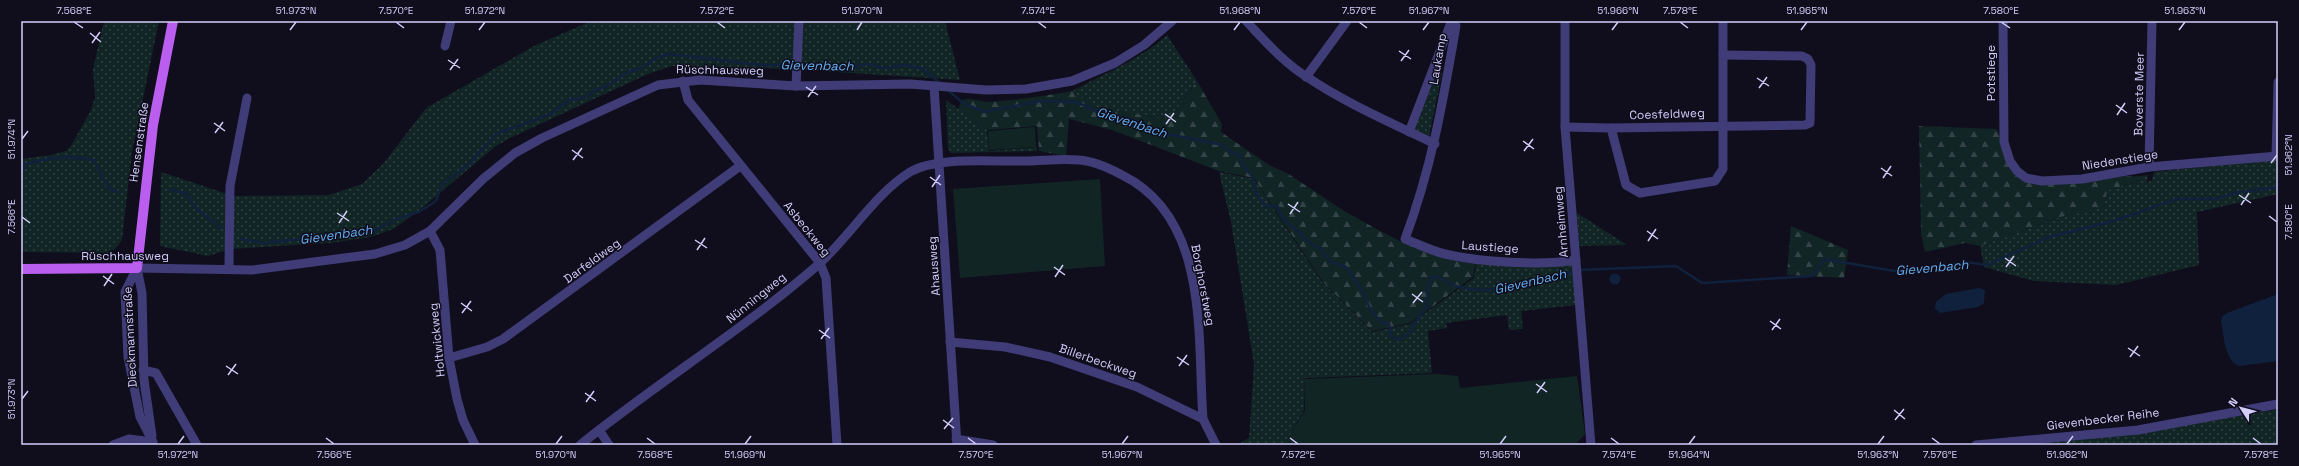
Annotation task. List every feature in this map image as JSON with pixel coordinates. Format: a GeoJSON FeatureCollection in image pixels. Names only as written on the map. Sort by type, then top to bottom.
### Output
{"type":"FeatureCollection","features":[{"type":"Feature","properties":{"kind":"main road","name":"Hensenstraße"},"geometry":{"type":"LineString","coordinates":[[137,268],[153,125],[174,21]]}},
{"type":"Feature","properties":{"kind":"main road","name":"Rüschhausweg"},"geometry":{"type":"LineString","coordinates":[[21,269],[137,268]]}},
{"type":"Feature","properties":{"kind":"street"},"geometry":{"type":"LineString","coordinates":[[445,46],[451,21]]}},
{"type":"Feature","properties":{"kind":"street"},"geometry":{"type":"LineString","coordinates":[[796,86],[799,21]]}},
{"type":"Feature","properties":{"kind":"street","name":"Rüschhausweg"},"geometry":{"type":"LineString","coordinates":[[137,268],[229,268],[252,270],[375,254],[406,245],[430,231],[499,165],[519,151],[652,87],[669,82],[683,81],[796,86],[872,83],[986,90],[1011,90],[1047,86],[1072,81],[1115,63],[1144,45],[1172,21]]}},
{"type":"Feature","properties":{"kind":"street"},"geometry":{"type":"LineString","coordinates":[[1246,21],[1284,60],[1306,77],[1352,104],[1435,144]]}},
{"type":"Feature","properties":{"kind":"street"},"geometry":{"type":"LineString","coordinates":[[1306,77],[1346,21]]}},
{"type":"Feature","properties":{"kind":"street","name":"Arnheimweg"},"geometry":{"type":"LineString","coordinates":[[1565,21],[1565,127],[1591,445]]}},
{"type":"Feature","properties":{"kind":"street","name":"Coesfeldweg"},"geometry":{"type":"LineString","coordinates":[[1611,128],[1626,184],[1640,193],[1715,182],[1723,169],[1723,21]]}},
{"type":"Feature","properties":{"kind":"street","name":"Potstiege"},"geometry":{"type":"LineString","coordinates":[[2003,21],[2004,124]]}},
{"type":"Feature","properties":{"kind":"street","name":"Boverste Meer"},"geometry":{"type":"LineString","coordinates":[[2150,167],[2152,21]]}},
{"type":"Feature","properties":{"kind":"street","name":"Laukamp"},"geometry":{"type":"LineString","coordinates":[[1405,239],[1425,181],[1435,144],[1456,26],[1450,25],[1409,132]]}},
{"type":"Feature","properties":{"kind":"street","name":"Coesfeldweg"},"geometry":{"type":"LineString","coordinates":[[1565,127],[1611,128],[1810,124],[1812,118],[1812,65],[1808,59],[1802,56],[1723,55]]}},
{"type":"Feature","properties":{"kind":"street","name":"Asbeckweg"},"geometry":{"type":"LineString","coordinates":[[683,81],[688,100],[820,263],[826,278],[837,445]]}},
{"type":"Feature","properties":{"kind":"street"},"geometry":{"type":"LineString","coordinates":[[2277,156],[2278,82]]}},
{"type":"Feature","properties":{"kind":"street","name":"Ahausweg"},"geometry":{"type":"LineString","coordinates":[[934,86],[957,442]]}},
{"type":"Feature","properties":{"kind":"street"},"geometry":{"type":"LineString","coordinates":[[229,268],[230,186],[247,98]]}},
{"type":"Feature","properties":{"kind":"street","name":"Niedenstiege"},"geometry":{"type":"LineString","coordinates":[[2004,124],[2004,142],[2010,161],[2026,178],[2042,181],[2082,179],[2150,167],[2277,156]]}},
{"type":"Feature","properties":{"kind":"street","name":"Borghorstweg"},"geometry":{"type":"LineString","coordinates":[[938,163],[1079,160],[1105,166],[1125,176],[1141,185],[1158,200],[1175,224],[1187,258],[1200,339],[1204,419]]}},
{"type":"Feature","properties":{"kind":"street","name":"Nünningweg"},"geometry":{"type":"LineString","coordinates":[[580,445],[726,338],[820,263],[891,187],[911,171],[938,163]]}},
{"type":"Feature","properties":{"kind":"street","name":"Darfeldweg"},"geometry":{"type":"LineString","coordinates":[[449,358],[488,347],[503,339],[740,166]]}},
{"type":"Feature","properties":{"kind":"street","name":"Holtwickweg"},"geometry":{"type":"LineString","coordinates":[[430,231],[440,250],[449,358],[461,413],[475,445]]}},
{"type":"Feature","properties":{"kind":"street","name":"Laustiege"},"geometry":{"type":"LineString","coordinates":[[1405,239],[1443,254],[1474,260],[1576,262]]}},
{"type":"Feature","properties":{"kind":"street","name":"Dieckmannstraße"},"geometry":{"type":"LineString","coordinates":[[137,268],[142,293],[144,370],[151,444]]}},
{"type":"Feature","properties":{"kind":"street","name":"Dieckmannstraße"},"geometry":{"type":"LineString","coordinates":[[137,268],[125,292],[128,357],[140,417],[151,444]]}},
{"type":"Feature","properties":{"kind":"street","name":"Billerbeckweg"},"geometry":{"type":"LineString","coordinates":[[950,342],[1005,347],[1050,357],[1137,387],[1204,419]]}},
{"type":"Feature","properties":{"kind":"street"},"geometry":{"type":"LineString","coordinates":[[144,370],[156,373],[197,445]]}},
{"type":"Feature","properties":{"kind":"street","name":"Gievenbecker Reihe"},"geometry":{"type":"LineString","coordinates":[[1976,445],[2138,430],[2278,404]]}},
{"type":"Feature","properties":{"kind":"street"},"geometry":{"type":"LineString","coordinates":[[1204,419],[1216,445]]}},
{"type":"Feature","properties":{"kind":"street"},"geometry":{"type":"LineString","coordinates":[[599,430],[609,445]]}},
{"type":"Feature","properties":{"kind":"street"},"geometry":{"type":"LineString","coordinates":[[113,445],[129,438],[151,444]]}},
{"type":"Feature","properties":{"kind":"street"},"geometry":{"type":"LineString","coordinates":[[957,442],[993,445]]}},
{"type":"Feature","properties":{"kind":"green space"},"geometry":{"type":"Polygon","coordinates":[[[106,21],[159,21],[132,152],[122,240],[116,248],[108,253],[21,252],[21,159],[51,155],[66,151],[71,146],[90,112],[95,98],[93,69],[103,25],[106,21]]]}},
{"type":"Feature","properties":{"kind":"green space"},"geometry":{"type":"Polygon","coordinates":[[[591,21],[945,21],[960,80],[789,69],[672,66],[648,74],[510,138],[496,146],[416,213],[393,229],[371,237],[330,243],[230,249],[208,256],[160,246],[161,172],[233,196],[329,195],[362,184],[383,164],[426,108],[534,46],[591,21]]]}},
{"type":"Feature","properties":{"kind":"green space"},"geometry":{"type":"Polygon","coordinates":[[[1167,35],[1197,81],[1176,110],[1165,119],[1094,107],[1072,91],[1145,52],[1167,35]]]}},
{"type":"Feature","properties":{"kind":"green space"},"geometry":{"type":"Polygon","coordinates":[[[1437,72],[1442,73],[1429,137],[1413,130],[1437,72]]]}},
{"type":"Feature","properties":{"kind":"green space"},"geometry":{"type":"Polygon","coordinates":[[[1197,81],[1222,124],[1221,132],[1269,165],[1287,173],[1341,209],[1380,231],[1404,243],[1475,263],[1473,277],[1410,323],[1372,331],[1323,282],[1254,178],[1219,171],[1112,130],[1069,119],[1066,156],[1039,151],[1037,126],[987,130],[958,109],[962,100],[965,99],[989,102],[1030,98],[1072,91],[1094,107],[1165,119],[1176,110],[1197,81]]]}},
{"type":"Feature","properties":{"kind":"green space"},"geometry":{"type":"Polygon","coordinates":[[[946,100],[987,130],[989,151],[1037,147],[1037,151],[951,153],[948,149],[946,100]]]}},
{"type":"Feature","properties":{"kind":"green space"},"geometry":{"type":"Polygon","coordinates":[[[1919,126],[1997,129],[2006,161],[2025,180],[2140,176],[2137,182],[2107,190],[2104,207],[2060,217],[1980,246],[1965,243],[1925,252],[1921,233],[1919,126]]]}},
{"type":"Feature","properties":{"kind":"green space"},"geometry":{"type":"Polygon","coordinates":[[[1035,127],[1036,147],[989,150],[988,131],[1035,127]]]}},
{"type":"Feature","properties":{"kind":"green space"},"geometry":{"type":"Polygon","coordinates":[[[2278,159],[2278,194],[2197,212],[2199,265],[2116,285],[2034,281],[1984,267],[1980,246],[2060,217],[2104,207],[2107,190],[2137,182],[2140,176],[2148,175],[2147,182],[2152,180],[2154,172],[2278,159]]]}},
{"type":"Feature","properties":{"kind":"green space"},"geometry":{"type":"Polygon","coordinates":[[[1219,172],[1254,179],[1322,282],[1372,332],[1410,324],[1474,278],[1476,263],[1572,259],[1576,305],[1521,311],[1523,329],[1509,330],[1507,315],[1446,323],[1447,328],[1428,331],[1432,373],[1305,378],[1304,410],[1290,435],[1289,445],[1237,445],[1249,438],[1254,364],[1231,222],[1219,172]]]}},
{"type":"Feature","properties":{"kind":"green space"},"geometry":{"type":"Polygon","coordinates":[[[1100,179],[1105,266],[960,278],[953,189],[1100,179]]]}},
{"type":"Feature","properties":{"kind":"green space"},"geometry":{"type":"Polygon","coordinates":[[[1577,213],[1627,245],[1579,246],[1577,213]]]}},
{"type":"Feature","properties":{"kind":"green space"},"geometry":{"type":"Polygon","coordinates":[[[1791,226],[1848,250],[1844,278],[1787,275],[1791,226]]]}},
{"type":"Feature","properties":{"kind":"green space"},"geometry":{"type":"Polygon","coordinates":[[[1436,374],[1458,376],[1460,388],[1577,376],[1585,434],[1575,445],[1289,445],[1290,435],[1305,410],[1305,379],[1436,374]]]}},
{"type":"Feature","properties":{"kind":"green space"},"geometry":{"type":"Polygon","coordinates":[[[2278,410],[2278,445],[1975,445],[2161,428],[2222,415],[2278,410]]]}},
{"type":"Feature","properties":{"kind":"water"},"geometry":{"type":"Polygon","coordinates":[[[1613,274],[1617,274],[1619,275],[1619,283],[1613,284],[1610,281],[1610,277],[1613,274]]]}},
{"type":"Feature","properties":{"kind":"water"},"geometry":{"type":"Polygon","coordinates":[[[1979,288],[1985,290],[1984,303],[1978,307],[1940,313],[1935,308],[1936,302],[1946,294],[1979,288]]]}},
{"type":"Feature","properties":{"kind":"water"},"geometry":{"type":"Polygon","coordinates":[[[2278,294],[2278,361],[2239,366],[2234,363],[2228,353],[2224,340],[2221,321],[2222,317],[2227,313],[2278,294]]]}},
{"type":"Feature","properties":{"kind":"waterway","name":"Gievenbach"},"geometry":{"type":"LineString","coordinates":[[242,239],[263,243],[374,231],[396,219],[419,212],[436,201],[442,184],[469,164],[496,134],[553,113],[568,100],[584,98],[595,90],[605,87],[628,72],[639,69],[658,57],[669,54],[762,65],[827,65],[847,68],[869,64],[884,68],[906,65],[923,69],[940,83]]}},
{"type":"Feature","properties":{"kind":"waterway","name":"Gievenbach"},"geometry":{"type":"LineString","coordinates":[[949,91],[963,103],[984,112],[1041,101],[1076,102],[1099,112],[1142,122],[1153,131],[1223,145],[1227,150],[1239,155],[1245,168],[1252,176],[1255,191],[1264,205],[1278,207],[1282,217],[1311,244],[1320,249],[1331,262],[1346,267],[1363,292],[1370,309],[1381,322],[1389,324],[1391,336],[1398,340],[1408,334],[1427,306],[1428,284],[1431,278],[1436,276],[1461,288],[1485,290],[1496,289],[1574,272]]}},
{"type":"Feature","properties":{"kind":"waterway","name":"Gievenbach"},"geometry":{"type":"LineString","coordinates":[[21,171],[26,164],[42,160],[68,157],[86,158],[94,160],[109,189],[119,192]]}},
{"type":"Feature","properties":{"kind":"waterway","name":"Gievenbach"},"geometry":{"type":"LineString","coordinates":[[1579,270],[1676,266],[1702,283],[1812,276],[1824,259],[1900,272],[1966,262],[1987,265],[2049,237],[2117,220],[2176,199],[2217,199],[2234,193],[2278,187]]}},
{"type":"Feature","properties":{"kind":"waterway","name":"Gievenbach"},"geometry":{"type":"LineString","coordinates":[[170,189],[186,194],[196,208],[221,228]]}}]}
